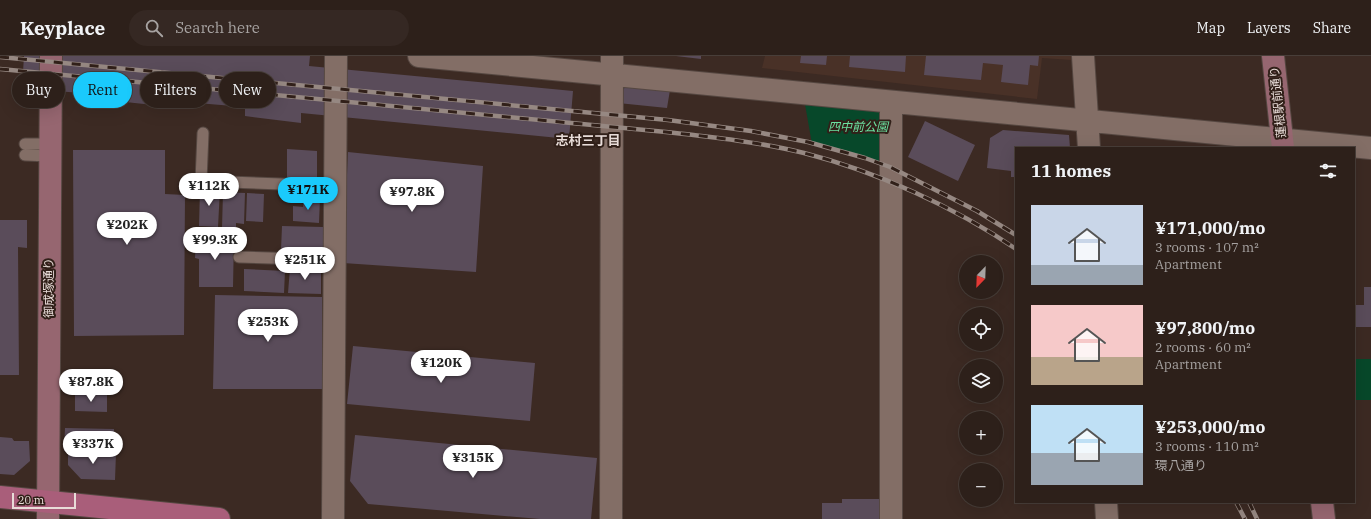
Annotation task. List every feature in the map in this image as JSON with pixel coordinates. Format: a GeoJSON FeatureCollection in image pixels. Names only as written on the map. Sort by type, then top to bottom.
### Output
{"type":"FeatureCollection","features":[{"type":"Feature","properties":{"kind":"main road"},"geometry":{"type":"LineString","coordinates":[[0,497],[48,511],[219,519]]}},
{"type":"Feature","properties":{"kind":"street","name":"御成塚通り"},"geometry":{"type":"LineString","coordinates":[[48,511],[51,56]]}},
{"type":"Feature","properties":{"kind":"street"},"geometry":{"type":"LineString","coordinates":[[333,519],[336,56]]}},
{"type":"Feature","properties":{"kind":"street"},"geometry":{"type":"LineString","coordinates":[[419,56],[612,65],[890,102],[1283,144],[1349,147]]}},
{"type":"Feature","properties":{"kind":"street"},"geometry":{"type":"LineString","coordinates":[[1083,56],[1089,147]]}},
{"type":"Feature","properties":{"kind":"street","name":"蓮根駅前通り"},"geometry":{"type":"LineString","coordinates":[[1273,56],[1283,144]]}},
{"type":"Feature","properties":{"kind":"street"},"geometry":{"type":"LineString","coordinates":[[611,519],[612,65]]}},
{"type":"Feature","properties":{"kind":"street"},"geometry":{"type":"LineString","coordinates":[[890,102],[891,519]]}},
{"type":"Feature","properties":{"kind":"street"},"geometry":{"type":"LineString","coordinates":[[1355,147],[1371,148]]}},
{"type":"Feature","properties":{"kind":"street"},"geometry":{"type":"LineString","coordinates":[[1106,503],[1106,519]]}},
{"type":"Feature","properties":{"kind":"street"},"geometry":{"type":"LineString","coordinates":[[1322,503],[1324,519]]}},
{"type":"Feature","properties":{"kind":"lane"},"geometry":{"type":"LineString","coordinates":[[203,133],[201,181],[335,186]]}},
{"type":"Feature","properties":{"kind":"lane"},"geometry":{"type":"LineString","coordinates":[[25,150],[50,150]]}},
{"type":"Feature","properties":{"kind":"lane"},"geometry":{"type":"LineString","coordinates":[[239,257],[334,260]]}},
{"type":"Feature","properties":{"kind":"shaded area"},"geometry":{"type":"Polygon","coordinates":[[[765,56],[1072,56],[1072,60],[1042,58],[1037,99],[762,68],[765,56]]]}},
{"type":"Feature","properties":{"kind":"green space","name":"四中前公園"},"geometry":{"type":"Polygon","coordinates":[[[803,93],[891,102],[890,167],[865,158],[812,144],[803,93]]]}},
{"type":"Feature","properties":{"kind":"green space"},"geometry":{"type":"Polygon","coordinates":[[[1355,359],[1371,359],[1371,400],[1355,400],[1355,359]]]}},
{"type":"Feature","properties":{"kind":"building"},"geometry":{"type":"Polygon","coordinates":[[[24,56],[310,56],[309,66],[573,91],[569,139],[301,113],[301,123],[245,116],[245,108],[276,108],[276,72],[219,72],[219,105],[211,104],[211,72],[140,72],[140,104],[132,103],[132,72],[73,72],[73,92],[65,92],[65,72],[23,72],[24,56]]]}},
{"type":"Feature","properties":{"kind":"building"},"geometry":{"type":"Polygon","coordinates":[[[676,56],[701,56],[701,59],[676,56]]]}},
{"type":"Feature","properties":{"kind":"building"},"geometry":{"type":"Polygon","coordinates":[[[801,56],[827,56],[826,65],[800,63],[801,56]]]}},
{"type":"Feature","properties":{"kind":"building"},"geometry":{"type":"Polygon","coordinates":[[[850,56],[906,56],[905,72],[849,67],[850,56]]]}},
{"type":"Feature","properties":{"kind":"building"},"geometry":{"type":"Polygon","coordinates":[[[926,56],[1039,56],[1038,66],[1030,65],[1028,85],[1001,82],[1003,65],[983,63],[981,80],[924,75],[926,56]]]}},
{"type":"Feature","properties":{"kind":"building"},"geometry":{"type":"Polygon","coordinates":[[[629,83],[670,90],[667,108],[618,103],[619,94],[629,83]]]}},
{"type":"Feature","properties":{"kind":"building"},"geometry":{"type":"Polygon","coordinates":[[[925,121],[975,145],[958,181],[908,157],[925,121]]]}},
{"type":"Feature","properties":{"kind":"building"},"geometry":{"type":"Polygon","coordinates":[[[1003,130],[1069,135],[1070,147],[1015,147],[1015,177],[1011,177],[1011,171],[987,168],[990,138],[1003,130]]]}},
{"type":"Feature","properties":{"kind":"building"},"geometry":{"type":"Polygon","coordinates":[[[287,149],[317,151],[317,179],[287,177],[287,149]]]}},
{"type":"Feature","properties":{"kind":"building"},"geometry":{"type":"Polygon","coordinates":[[[73,150],[165,150],[165,194],[185,195],[184,335],[74,336],[73,150]]]}},
{"type":"Feature","properties":{"kind":"building"},"geometry":{"type":"Polygon","coordinates":[[[348,152],[483,166],[476,272],[343,263],[348,152]]]}},
{"type":"Feature","properties":{"kind":"building"},"geometry":{"type":"Polygon","coordinates":[[[200,188],[220,189],[218,227],[199,226],[200,188]]]}},
{"type":"Feature","properties":{"kind":"building"},"geometry":{"type":"Polygon","coordinates":[[[223,192],[245,193],[244,224],[236,223],[236,229],[222,228],[223,192]]]}},
{"type":"Feature","properties":{"kind":"building"},"geometry":{"type":"Polygon","coordinates":[[[247,193],[264,194],[263,222],[246,221],[247,193]]]}},
{"type":"Feature","properties":{"kind":"building"},"geometry":{"type":"Polygon","coordinates":[[[304,197],[320,198],[319,223],[293,221],[293,206],[303,207],[304,197]]]}},
{"type":"Feature","properties":{"kind":"building"},"geometry":{"type":"Polygon","coordinates":[[[0,220],[27,220],[27,248],[18,247],[19,375],[0,375],[0,220]]]}},
{"type":"Feature","properties":{"kind":"building"},"geometry":{"type":"Polygon","coordinates":[[[282,226],[323,227],[323,247],[318,253],[283,253],[281,250],[282,226]]]}},
{"type":"Feature","properties":{"kind":"building"},"geometry":{"type":"Polygon","coordinates":[[[196,236],[234,237],[233,287],[199,287],[199,259],[195,258],[196,236]]]}},
{"type":"Feature","properties":{"kind":"building"},"geometry":{"type":"Polygon","coordinates":[[[290,268],[321,269],[321,294],[288,293],[290,268]]]}},
{"type":"Feature","properties":{"kind":"building"},"geometry":{"type":"Polygon","coordinates":[[[244,269],[285,271],[284,293],[244,291],[244,269]]]}},
{"type":"Feature","properties":{"kind":"building"},"geometry":{"type":"Polygon","coordinates":[[[1364,287],[1371,287],[1371,327],[1355,327],[1355,305],[1364,305],[1364,287]]]}},
{"type":"Feature","properties":{"kind":"building"},"geometry":{"type":"Polygon","coordinates":[[[215,295],[322,297],[322,389],[213,389],[215,295]]]}},
{"type":"Feature","properties":{"kind":"building"},"geometry":{"type":"Polygon","coordinates":[[[353,346],[535,363],[530,421],[347,404],[353,346]]]}},
{"type":"Feature","properties":{"kind":"building"},"geometry":{"type":"Polygon","coordinates":[[[75,394],[107,395],[107,412],[75,411],[75,394]]]}},
{"type":"Feature","properties":{"kind":"building"},"geometry":{"type":"Polygon","coordinates":[[[65,428],[114,429],[114,452],[64,451],[65,428]]]}},
{"type":"Feature","properties":{"kind":"building"},"geometry":{"type":"Polygon","coordinates":[[[355,435],[597,458],[591,519],[540,519],[368,504],[350,481],[355,435]]]}},
{"type":"Feature","properties":{"kind":"building"},"geometry":{"type":"Polygon","coordinates":[[[0,437],[12,438],[14,441],[29,441],[30,461],[14,475],[0,474],[0,437]]]}},
{"type":"Feature","properties":{"kind":"building"},"geometry":{"type":"Polygon","coordinates":[[[68,452],[116,453],[115,480],[81,479],[68,465],[68,452]]]}},
{"type":"Feature","properties":{"kind":"building"},"geometry":{"type":"Polygon","coordinates":[[[842,499],[882,499],[882,519],[822,519],[822,503],[842,503],[842,499]]]}},
{"type":"Feature","properties":{"kind":"railway"},"geometry":{"type":"LineString","coordinates":[[0,57],[668,120],[751,131],[808,142],[865,158],[890,167],[977,211],[1015,234]]}},
{"type":"Feature","properties":{"kind":"railway"},"geometry":{"type":"LineString","coordinates":[[0,69],[666,132],[770,146],[804,153],[886,180],[941,205],[1015,248]]}},
{"type":"Feature","properties":{"kind":"railway"},"geometry":{"type":"LineString","coordinates":[[1237,503],[1245,519]]}},
{"type":"Feature","properties":{"kind":"railway"},"geometry":{"type":"LineString","coordinates":[[1249,503],[1257,519]]}},
{"type":"Feature","properties":{"kind":"district","name":"志村三丁目"},"geometry":{"type":"Point","coordinates":[588,140]}}]}
